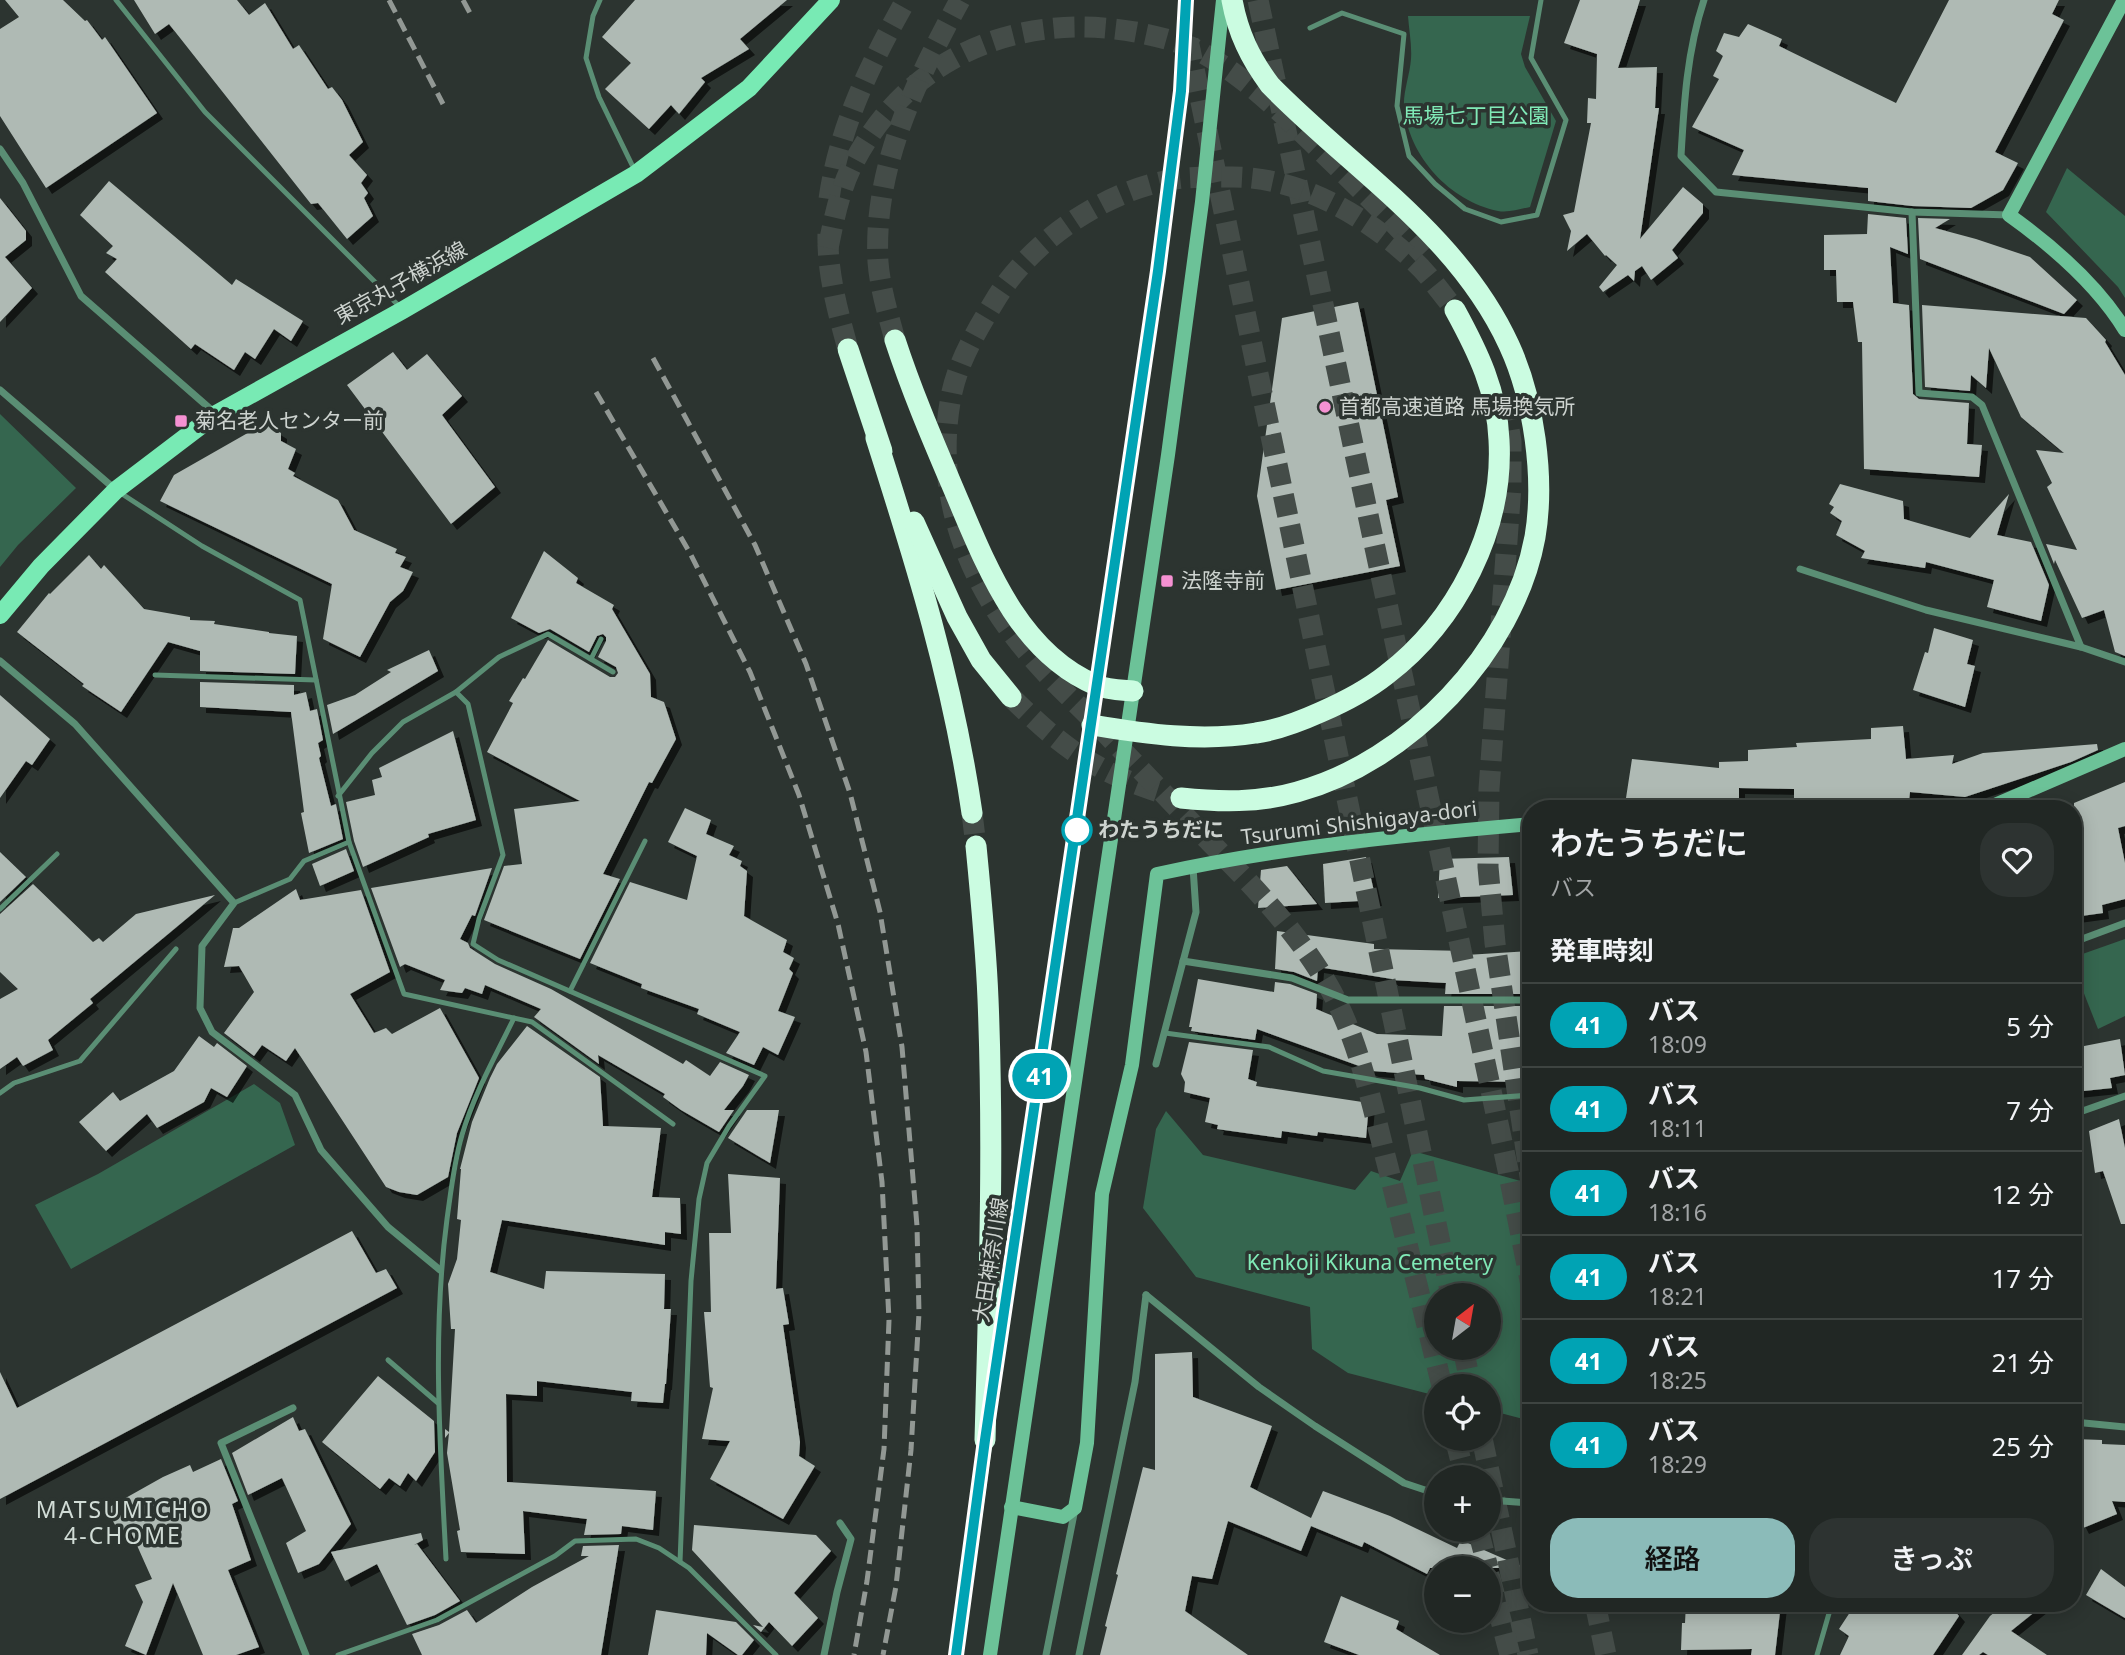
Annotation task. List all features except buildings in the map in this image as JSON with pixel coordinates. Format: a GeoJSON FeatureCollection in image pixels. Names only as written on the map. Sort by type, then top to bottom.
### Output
{"type":"FeatureCollection","features":[{"type":"Feature","properties":{"kind":"highway"},"geometry":{"type":"LineString","coordinates":[[1181,799],[1217,802],[1259,800],[1298,792],[1335,778],[1372,759],[1408,735],[1446,702],[1499,632],[1521,586],[1535,537],[1539,489],[1535,442],[1527,397],[1509,346],[1484,300],[1453,259],[1418,220],[1270,85],[1253,62],[1240,33],[1232,0]]}},
{"type":"Feature","properties":{"kind":"highway"},"geometry":{"type":"LineString","coordinates":[[1092,725],[1170,736],[1214,737],[1258,733],[1300,721],[1346,701],[1386,675],[1423,642],[1451,604],[1473,566],[1490,524],[1498,484],[1499,439],[1493,397],[1478,353],[1455,310]]}},
{"type":"Feature","properties":{"kind":"highway"},"geometry":{"type":"LineString","coordinates":[[895,340],[909,383],[982,557],[1007,604],[1048,653],[1074,673],[1098,686],[1133,691]]}},
{"type":"Feature","properties":{"kind":"highway"},"geometry":{"type":"LineString","coordinates":[[848,349],[940,648],[972,813]]}},
{"type":"Feature","properties":{"kind":"highway"},"geometry":{"type":"LineString","coordinates":[[876,438],[957,617],[981,660],[1011,697]]}},
{"type":"Feature","properties":{"kind":"highway"},"geometry":{"type":"LineString","coordinates":[[976,846],[988,998],[990,1084],[990,1249],[985,1440]]}},
{"type":"Feature","properties":{"kind":"main road","name":"東京丸子横浜線"},"geometry":{"type":"LineString","coordinates":[[0,615],[41,566],[116,490],[216,414],[403,310],[636,174],[749,88],[831,0]]}},
{"type":"Feature","properties":{"kind":"main road","name":"大田神奈川線"},"geometry":{"type":"LineString","coordinates":[[956,1655],[985,1440],[1158,271],[1181,91],[1186,0]]}},
{"type":"Feature","properties":{"kind":"main road"},"geometry":{"type":"LineString","coordinates":[[990,1655],[1168,455],[1196,242],[1223,0]]}},
{"type":"Feature","properties":{"kind":"main road"},"geometry":{"type":"LineString","coordinates":[[2124,0],[2009,215],[2037,235],[2092,287],[2125,330]]}},
{"type":"Feature","properties":{"kind":"main road"},"geometry":{"type":"LineString","coordinates":[[2007,800],[2125,749]]}},
{"type":"Feature","properties":{"kind":"main road","name":"Tsurumi Shishigaya-dori"},"geometry":{"type":"LineString","coordinates":[[1193,866],[1385,836],[1522,825]]}},
{"type":"Feature","properties":{"kind":"main road"},"geometry":{"type":"LineString","coordinates":[[1011,1507],[1063,1517],[1075,1508],[1087,1443],[1102,1194],[1132,1065],[1157,874],[1193,866]]}},
{"type":"Feature","properties":{"kind":"street"},"geometry":{"type":"LineString","coordinates":[[1704,0],[1686,76],[1681,156],[1716,192],[1912,212],[2009,215]]}},
{"type":"Feature","properties":{"kind":"street"},"geometry":{"type":"LineString","coordinates":[[0,149],[23,183],[81,296],[216,414]]}},
{"type":"Feature","properties":{"kind":"street"},"geometry":{"type":"LineString","coordinates":[[1912,212],[1919,393],[1972,397],[1982,405],[2081,647]]}},
{"type":"Feature","properties":{"kind":"street"},"geometry":{"type":"LineString","coordinates":[[0,390],[116,490]]}},
{"type":"Feature","properties":{"kind":"street"},"geometry":{"type":"LineString","coordinates":[[1800,569],[1926,610],[2081,647],[2125,662]]}},
{"type":"Feature","properties":{"kind":"street"},"geometry":{"type":"LineString","coordinates":[[0,661],[75,724],[234,903],[202,946],[200,1007],[212,1032],[295,1096],[321,1150],[388,1227],[440,1270]]}},
{"type":"Feature","properties":{"kind":"street"},"geometry":{"type":"LineString","coordinates":[[1156,1064],[1196,912],[1193,866]]}},
{"type":"Feature","properties":{"kind":"street"},"geometry":{"type":"LineString","coordinates":[[2082,939],[2125,923]]}},
{"type":"Feature","properties":{"kind":"street"},"geometry":{"type":"LineString","coordinates":[[1183,961],[1292,978],[1348,1000],[1522,1000]]}},
{"type":"Feature","properties":{"kind":"street"},"geometry":{"type":"LineString","coordinates":[[2082,1111],[2125,1096]]}},
{"type":"Feature","properties":{"kind":"street"},"geometry":{"type":"LineString","coordinates":[[1079,1655],[1135,1382],[1146,1295],[1259,1387],[1404,1483],[1424,1490]]}},
{"type":"Feature","properties":{"kind":"street"},"geometry":{"type":"LineString","coordinates":[[293,1408],[221,1443],[306,1655]]}},
{"type":"Feature","properties":{"kind":"street"},"geometry":{"type":"LineString","coordinates":[[2082,1423],[2125,1427]]}},
{"type":"Feature","properties":{"kind":"street"},"geometry":{"type":"LineString","coordinates":[[1501,1501],[1522,1502]]}},
{"type":"Feature","properties":{"kind":"street"},"geometry":{"type":"LineString","coordinates":[[1046,1655],[1075,1508]]}},
{"type":"Feature","properties":{"kind":"street"},"geometry":{"type":"LineString","coordinates":[[824,1655],[851,1539],[840,1522]]}},
{"type":"Feature","properties":{"kind":"lane"},"geometry":{"type":"LineString","coordinates":[[116,0],[205,112],[403,310]]}},
{"type":"Feature","properties":{"kind":"lane"},"geometry":{"type":"LineString","coordinates":[[600,0],[593,16],[586,58],[599,97],[636,174]]}},
{"type":"Feature","properties":{"kind":"lane"},"geometry":{"type":"LineString","coordinates":[[1310,29],[1342,13],[1404,34],[1397,106],[1409,156],[1435,184],[1465,209],[1502,222],[1538,215],[1566,120],[1531,58],[1541,0]]}},
{"type":"Feature","properties":{"kind":"lane"},"geometry":{"type":"LineString","coordinates":[[116,490],[202,546],[300,600],[349,842],[404,994],[533,1022],[673,1124]]}},
{"type":"Feature","properties":{"kind":"lane"},"geometry":{"type":"LineString","coordinates":[[338,796],[372,753],[403,722],[456,692],[499,657],[548,634],[613,672]]}},
{"type":"Feature","properties":{"kind":"lane"},"geometry":{"type":"LineString","coordinates":[[590,659],[601,639]]}},
{"type":"Feature","properties":{"kind":"lane"},"geometry":{"type":"LineString","coordinates":[[155,675],[316,680]]}},
{"type":"Feature","properties":{"kind":"lane"},"geometry":{"type":"LineString","coordinates":[[456,692],[468,704],[503,855],[478,919],[473,944],[498,960],[765,1076],[729,1126],[707,1163],[699,1199],[691,1281],[680,1562]]}},
{"type":"Feature","properties":{"kind":"lane"},"geometry":{"type":"LineString","coordinates":[[570,991],[645,841]]}},
{"type":"Feature","properties":{"kind":"lane"},"geometry":{"type":"LineString","coordinates":[[234,903],[290,879],[304,861],[349,842]]}},
{"type":"Feature","properties":{"kind":"lane"},"geometry":{"type":"LineString","coordinates":[[0,909],[58,854]]}},
{"type":"Feature","properties":{"kind":"lane"},"geometry":{"type":"LineString","coordinates":[[0,1093],[14,1083],[80,1061],[176,948]]}},
{"type":"Feature","properties":{"kind":"lane"},"geometry":{"type":"LineString","coordinates":[[446,1559],[438,1404],[440,1270],[461,1136],[478,1090],[514,1018]]}},
{"type":"Feature","properties":{"kind":"lane"},"geometry":{"type":"LineString","coordinates":[[1164,1033],[1269,1047],[1323,1071],[1420,1088],[1464,1100],[1522,1096]]}},
{"type":"Feature","properties":{"kind":"lane"},"geometry":{"type":"LineString","coordinates":[[387,1360],[438,1404]]}},
{"type":"Feature","properties":{"kind":"lane"},"geometry":{"type":"LineString","coordinates":[[338,1655],[437,1620],[555,1556],[575,1541],[636,1539],[659,1548],[689,1568],[776,1655]]}},
{"type":"Feature","properties":{"kind":"lane"},"geometry":{"type":"LineString","coordinates":[[1817,1655],[1829,1612]]}},
{"type":"Feature","properties":{"kind":"green space","name":"馬場七丁目公園"},"geometry":{"type":"Polygon","coordinates":[[[1408,16],[1530,16],[1521,54],[1525,67],[1556,121],[1530,207],[1498,211],[1480,206],[1448,187],[1423,159],[1414,143],[1404,107],[1411,59],[1408,16]]]}},
{"type":"Feature","properties":{"kind":"green space"},"geometry":{"type":"Polygon","coordinates":[[[2067,168],[2125,216],[2125,298],[2118,287],[2046,212],[2067,168]]]}},
{"type":"Feature","properties":{"kind":"green space"},"geometry":{"type":"Polygon","coordinates":[[[0,414],[76,488],[18,545],[0,567],[0,414]]]}},
{"type":"Feature","properties":{"kind":"green space"},"geometry":{"type":"Polygon","coordinates":[[[2125,939],[2125,1016],[2098,1029],[2082,988],[2082,954],[2125,939]]]}},
{"type":"Feature","properties":{"kind":"green space"},"geometry":{"type":"Polygon","coordinates":[[[254,1084],[280,1103],[295,1145],[71,1269],[35,1205],[98,1174],[254,1084]]]}},
{"type":"Feature","properties":{"kind":"green space","name":"Kenkoji Kikuna Cemetery"},"geometry":{"type":"Polygon","coordinates":[[[1166,1111],[1203,1155],[1355,1190],[1371,1171],[1400,1181],[1413,1151],[1522,1181],[1522,1419],[1501,1413],[1501,1374],[1424,1374],[1424,1393],[1348,1373],[1312,1349],[1310,1307],[1196,1277],[1143,1208],[1156,1129],[1166,1111]]]}},
{"type":"Feature","properties":{"kind":"tunnel"},"geometry":{"type":"LineString","coordinates":[[829,199],[840,146],[858,96],[906,0]]}},
{"type":"Feature","properties":{"kind":"tunnel"},"geometry":{"type":"LineString","coordinates":[[895,340],[882,291],[878,262],[878,227],[883,192],[890,158],[913,93],[960,0]]}},
{"type":"Feature","properties":{"kind":"tunnel"},"geometry":{"type":"LineString","coordinates":[[1258,0],[1522,1240]]}},
{"type":"Feature","properties":{"kind":"tunnel"},"geometry":{"type":"LineString","coordinates":[[828,248],[841,193],[854,162],[882,119],[916,84],[956,57],[998,39],[1044,29],[1092,27],[1142,33],[1191,47],[1226,68],[1289,120],[1423,254]]}},
{"type":"Feature","properties":{"kind":"tunnel"},"geometry":{"type":"LineString","coordinates":[[1188,40],[1448,1283]]}},
{"type":"Feature","properties":{"kind":"tunnel"},"geometry":{"type":"LineString","coordinates":[[1439,1374],[1364,1075],[1340,1008],[1303,947],[1258,892],[1043,670],[1005,624],[986,594],[959,530],[951,497],[947,427],[952,392],[964,357],[981,323],[1010,279],[1029,257],[1076,219],[1102,204],[1157,183],[1195,177],[1230,177],[1257,179],[1309,192],[1358,217],[1402,250],[1455,310]]}},
{"type":"Feature","properties":{"kind":"tunnel"},"geometry":{"type":"LineString","coordinates":[[828,234],[831,278],[848,349]]}},
{"type":"Feature","properties":{"kind":"tunnel"},"geometry":{"type":"LineString","coordinates":[[1504,400],[1511,441],[1511,486],[1489,789],[1488,867],[1495,943],[1522,1123]]}},
{"type":"Feature","properties":{"kind":"tunnel"},"geometry":{"type":"LineString","coordinates":[[1011,697],[1045,729],[1096,766],[1159,792]]}},
{"type":"Feature","properties":{"kind":"tunnel"},"geometry":{"type":"LineString","coordinates":[[972,813],[976,846]]}},
{"type":"Feature","properties":{"kind":"tunnel"},"geometry":{"type":"LineString","coordinates":[[1466,1360],[1468,1374]]}},
{"type":"Feature","properties":{"kind":"tunnel"},"geometry":{"type":"LineString","coordinates":[[1458,1451],[1462,1465]]}},
{"type":"Feature","properties":{"kind":"tunnel"},"geometry":{"type":"LineString","coordinates":[[1485,1451],[1528,1655]]}},
{"type":"Feature","properties":{"kind":"tunnel"},"geometry":{"type":"LineString","coordinates":[[1481,1542],[1485,1556]]}},
{"type":"Feature","properties":{"kind":"tunnel"},"geometry":{"type":"LineString","coordinates":[[1597,1612],[1606,1655]]}},
{"type":"Feature","properties":{"kind":"tunnel"},"geometry":{"type":"LineString","coordinates":[[1501,1620],[1510,1655]]}},
{"type":"Feature","properties":{"kind":"railway"},"geometry":{"type":"LineString","coordinates":[[389,0],[443,104]]}},
{"type":"Feature","properties":{"kind":"railway"},"geometry":{"type":"LineString","coordinates":[[463,0],[470,13]]}},
{"type":"Feature","properties":{"kind":"railway"},"geometry":{"type":"LineString","coordinates":[[653,358],[755,545],[806,664],[850,793],[880,912],[902,1047],[917,1226],[919,1313],[911,1450],[896,1586],[883,1655]]}},
{"type":"Feature","properties":{"kind":"railway"},"geometry":{"type":"LineString","coordinates":[[596,392],[690,553],[750,672],[799,795],[838,924],[866,1052],[882,1182],[889,1320],[884,1449],[867,1581],[854,1655]]}},
{"type":"Feature","properties":{"kind":"bus line","name":"41"},"geometry":{"type":"LineString","coordinates":[[956,1655],[985,1440],[1158,271],[1181,91],[1186,0]]}},
{"type":"Feature","properties":{"kind":"place","name":"首都高速道路 馬場換気所"},"geometry":{"type":"Point","coordinates":[1325,407]}},
{"type":"Feature","properties":{"kind":"place","name":"菊名老人センター前"},"geometry":{"type":"Point","coordinates":[181,421]}},
{"type":"Feature","properties":{"kind":"place","name":"法隆寺前"},"geometry":{"type":"Point","coordinates":[1167,581]}},
{"type":"Feature","properties":{"kind":"place","name":"わたうちだに"},"geometry":{"type":"Point","coordinates":[1077,830]}},
{"type":"Feature","properties":{"kind":"district","name":"MATSUMICHO 4-CHOME"},"geometry":{"type":"Point","coordinates":[123,1523]}}]}
